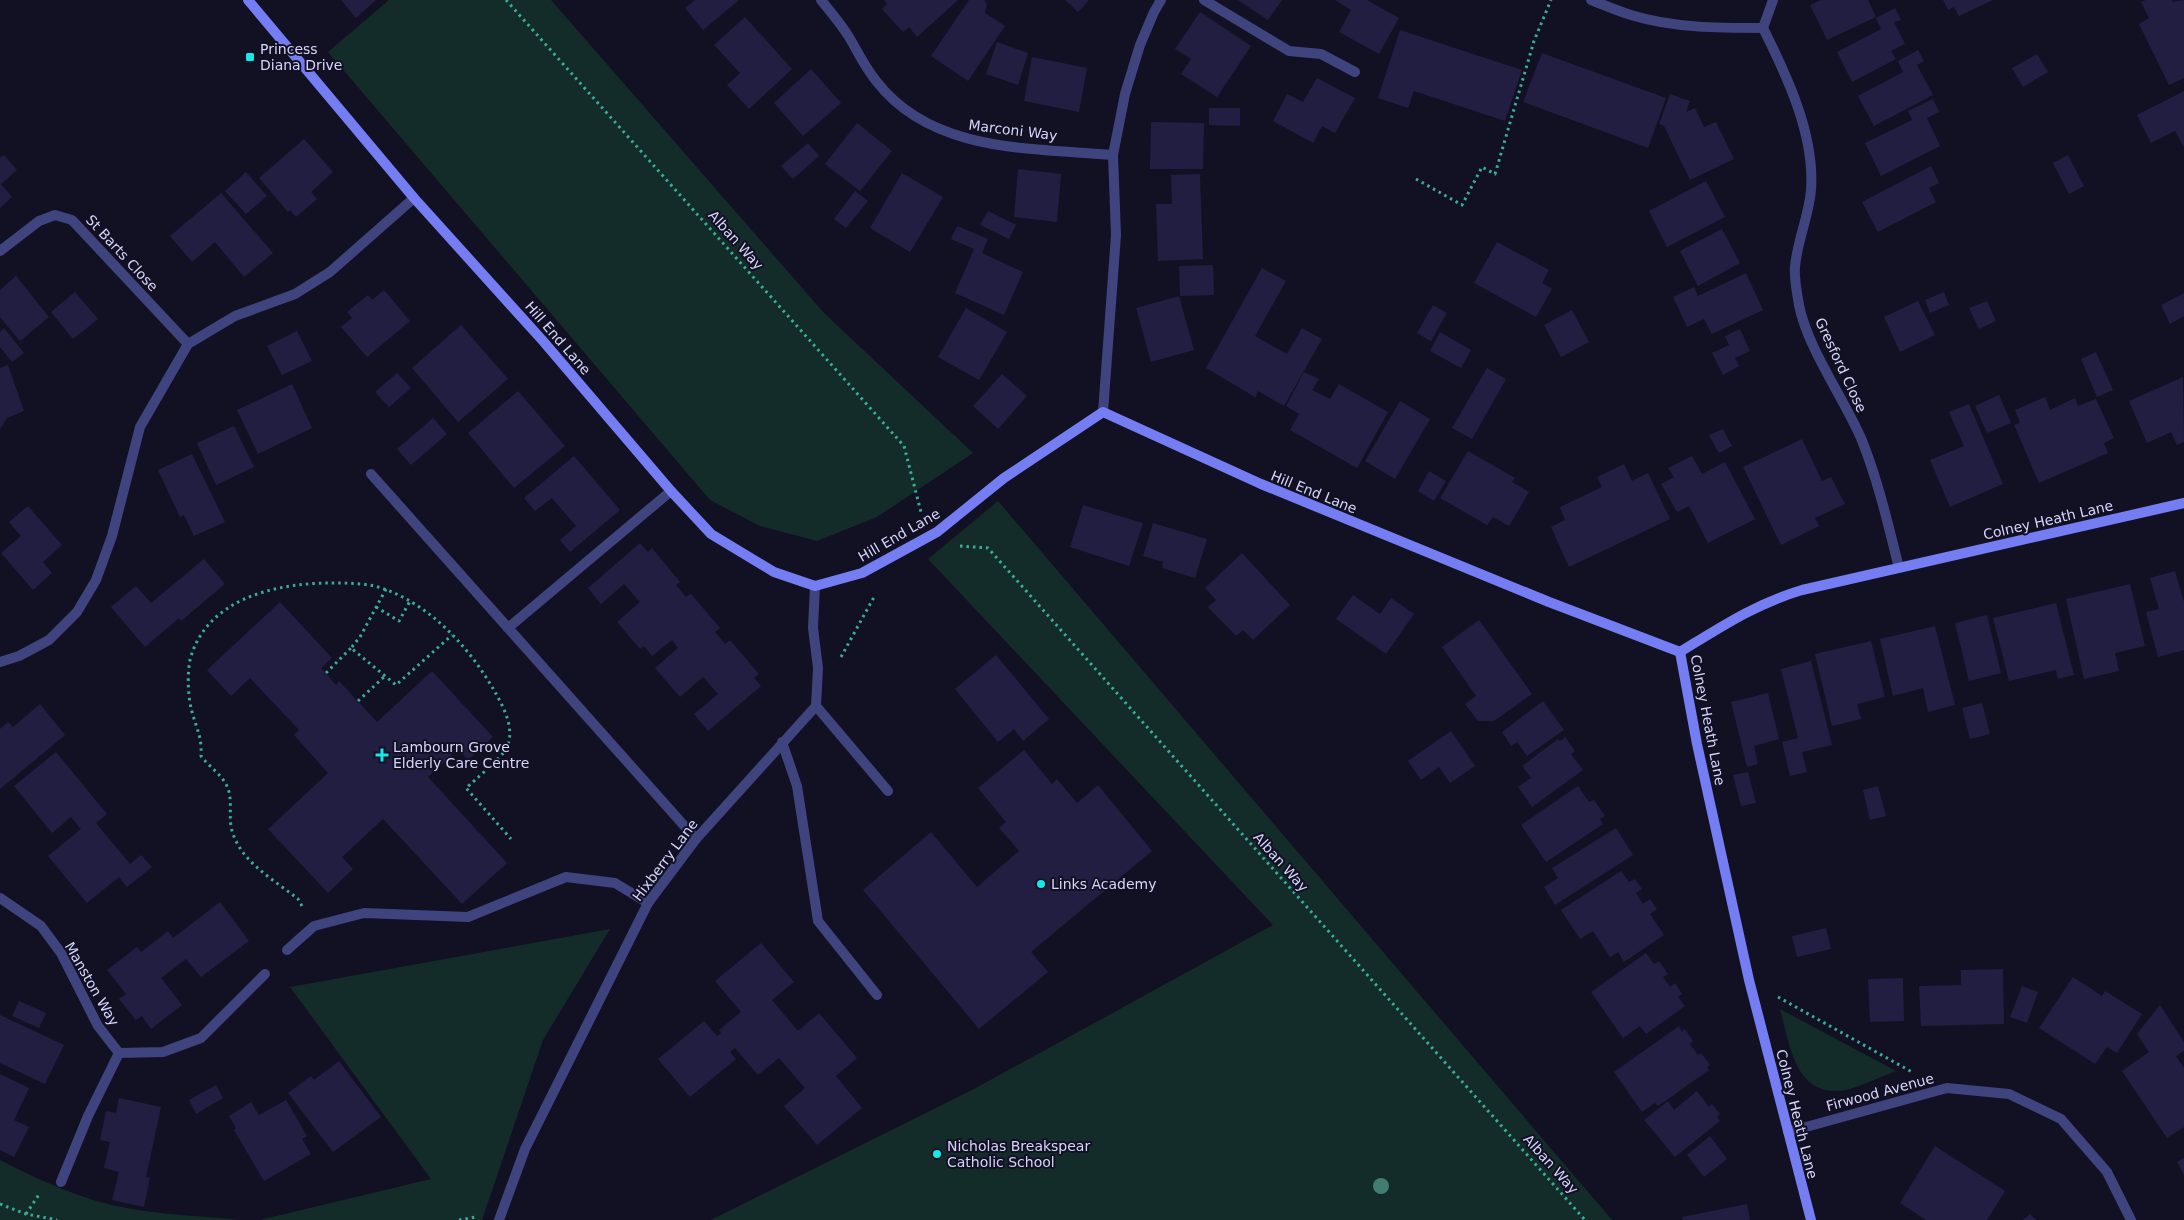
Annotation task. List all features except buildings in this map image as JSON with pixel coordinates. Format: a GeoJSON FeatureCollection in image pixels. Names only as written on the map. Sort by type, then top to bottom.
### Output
{"type":"FeatureCollection","features":[{"type":"Feature","properties":{"kind":"street","name":"Hill End Lane"},"geometry":{"type":"LineString","coordinates":[[248,0],[414,198],[543,341],[671,491],[711,534],[774,572],[815,586],[862,573],[937,532],[1004,478],[1103,412],[1261,484],[1549,602],[1680,652]]}},
{"type":"Feature","properties":{"kind":"street","name":"Marconi Way"},"geometry":{"type":"LineString","coordinates":[[821,0],[849,36],[861,61],[878,84],[914,116],[933,127],[954,136],[982,143],[1113,155]]}},
{"type":"Feature","properties":{"kind":"street"},"geometry":{"type":"LineString","coordinates":[[1103,412],[1116,235],[1113,155],[1125,94],[1140,46],[1160,0]]}},
{"type":"Feature","properties":{"kind":"street"},"geometry":{"type":"LineString","coordinates":[[1204,0],[1289,51],[1321,54],[1355,72]]}},
{"type":"Feature","properties":{"kind":"street"},"geometry":{"type":"LineString","coordinates":[[1591,0],[1632,16],[1670,24],[1712,28],[1763,28],[1773,0]]}},
{"type":"Feature","properties":{"kind":"street","name":"Gresford Close"},"geometry":{"type":"LineString","coordinates":[[1763,28],[1783,68],[1799,110],[1811,164],[1808,212],[1795,268],[1799,307],[1808,333],[1860,437],[1870,462],[1900,568]]}},
{"type":"Feature","properties":{"kind":"street"},"geometry":{"type":"LineString","coordinates":[[0,662],[19,656],[49,640],[77,612],[96,580],[112,536],[140,427],[188,344],[235,316],[295,294],[330,272],[414,198]]}},
{"type":"Feature","properties":{"kind":"street","name":"St Barts Close"},"geometry":{"type":"LineString","coordinates":[[0,251],[39,221],[55,215],[72,220],[188,344]]}},
{"type":"Feature","properties":{"kind":"street"},"geometry":{"type":"LineString","coordinates":[[370,474],[696,839]]}},
{"type":"Feature","properties":{"kind":"street"},"geometry":{"type":"LineString","coordinates":[[508,628],[671,491]]}},
{"type":"Feature","properties":{"kind":"street","name":"Colney Heath Lane"},"geometry":{"type":"LineString","coordinates":[[1811,1220],[1749,980],[1697,744],[1680,652],[1739,616],[1775,598],[2184,503]]}},
{"type":"Feature","properties":{"kind":"street"},"geometry":{"type":"LineString","coordinates":[[815,586],[812,628],[818,668],[816,706],[888,791]]}},
{"type":"Feature","properties":{"kind":"street","name":"Hixberry Lane"},"geometry":{"type":"LineString","coordinates":[[499,1220],[525,1149],[648,904],[696,839],[816,706]]}},
{"type":"Feature","properties":{"kind":"street"},"geometry":{"type":"LineString","coordinates":[[782,742],[797,786],[818,921],[878,995]]}},
{"type":"Feature","properties":{"kind":"street"},"geometry":{"type":"LineString","coordinates":[[287,950],[314,926],[364,912],[468,917],[566,877],[615,884],[648,904]]}},
{"type":"Feature","properties":{"kind":"street","name":"Manston Way"},"geometry":{"type":"LineString","coordinates":[[0,898],[41,926],[61,953],[98,1026],[119,1053]]}},
{"type":"Feature","properties":{"kind":"street"},"geometry":{"type":"LineString","coordinates":[[61,1182],[88,1116],[119,1053],[163,1052],[201,1038],[265,974]]}},
{"type":"Feature","properties":{"kind":"street","name":"Firwood Avenue"},"geometry":{"type":"LineString","coordinates":[[1788,1132],[1947,1088],[2009,1094],[2061,1119],[2107,1172],[2131,1220]]}},
{"type":"Feature","properties":{"kind":"path","name":"Alban Way"},"geometry":{"type":"LineString","coordinates":[[506,0],[904,446],[920,510]]}},
{"type":"Feature","properties":{"kind":"path"},"geometry":{"type":"LineString","coordinates":[[1416,179],[1462,205],[1482,168],[1495,174],[1534,41],[1551,0]]}},
{"type":"Feature","properties":{"kind":"path","name":"Alban Way"},"geometry":{"type":"LineString","coordinates":[[956,545],[988,548],[1585,1220]]}},
{"type":"Feature","properties":{"kind":"path"},"geometry":{"type":"LineString","coordinates":[[314,926],[298,899],[248,859],[236,842],[230,824],[229,792],[220,774],[208,766],[201,756],[202,740],[192,711],[189,689],[190,660],[203,632],[223,611],[250,596],[279,587],[320,583],[354,583],[386,589],[410,600],[431,615],[452,635],[481,668],[503,706],[510,726],[506,748],[466,788],[511,839]]}},
{"type":"Feature","properties":{"kind":"path"},"geometry":{"type":"LineString","coordinates":[[326,673],[360,637],[386,589]]}},
{"type":"Feature","properties":{"kind":"path"},"geometry":{"type":"LineString","coordinates":[[837,664],[874,597]]}},
{"type":"Feature","properties":{"kind":"path"},"geometry":{"type":"LineString","coordinates":[[376,607],[400,621],[410,600]]}},
{"type":"Feature","properties":{"kind":"path"},"geometry":{"type":"LineString","coordinates":[[351,648],[396,686],[452,635]]}},
{"type":"Feature","properties":{"kind":"path"},"geometry":{"type":"LineString","coordinates":[[358,701],[385,676]]}},
{"type":"Feature","properties":{"kind":"path"},"geometry":{"type":"LineString","coordinates":[[1749,980],[1908,1069],[1936,1091]]}},
{"type":"Feature","properties":{"kind":"path"},"geometry":{"type":"LineString","coordinates":[[0,1204],[26,1214],[57,1220]]}},
{"type":"Feature","properties":{"kind":"green space"},"geometry":{"type":"Polygon","coordinates":[[[389,0],[551,0],[824,313],[973,453],[877,517],[817,541],[760,526],[710,500],[328,52],[389,0]]]}},
{"type":"Feature","properties":{"kind":"green space"},"geometry":{"type":"Polygon","coordinates":[[[998,501],[1612,1220],[711,1220],[974,1089],[1273,925],[928,559],[998,501]]]}},
{"type":"Feature","properties":{"kind":"green space"},"geometry":{"type":"Polygon","coordinates":[[[610,929],[543,1040],[482,1220],[260,1220],[431,1179],[290,987],[610,929]]]}},
{"type":"Feature","properties":{"kind":"green space"},"geometry":{"type":"Polygon","coordinates":[[[1780,1009],[1896,1071],[1846,1090],[1829,1091],[1816,1086],[1805,1078],[1798,1066],[1787,1038],[1780,1009]]]}},
{"type":"Feature","properties":{"kind":"green space"},"geometry":{"type":"Polygon","coordinates":[[[0,1160],[30,1175],[93,1200],[154,1212],[240,1220],[0,1220],[0,1160]]]}},
{"type":"Feature","properties":{"kind":"place","name":"Princess Diana Drive"},"geometry":{"type":"Point","coordinates":[250,57]}},
{"type":"Feature","properties":{"kind":"place","name":"Lambourn Grove Elderly Care Centre"},"geometry":{"type":"Point","coordinates":[382,755]}},
{"type":"Feature","properties":{"kind":"place","name":"Links Academy"},"geometry":{"type":"Point","coordinates":[1041,884]}},
{"type":"Feature","properties":{"kind":"place","name":"Nicholas Breakspear Catholic School"},"geometry":{"type":"Point","coordinates":[937,1154]}}]}
